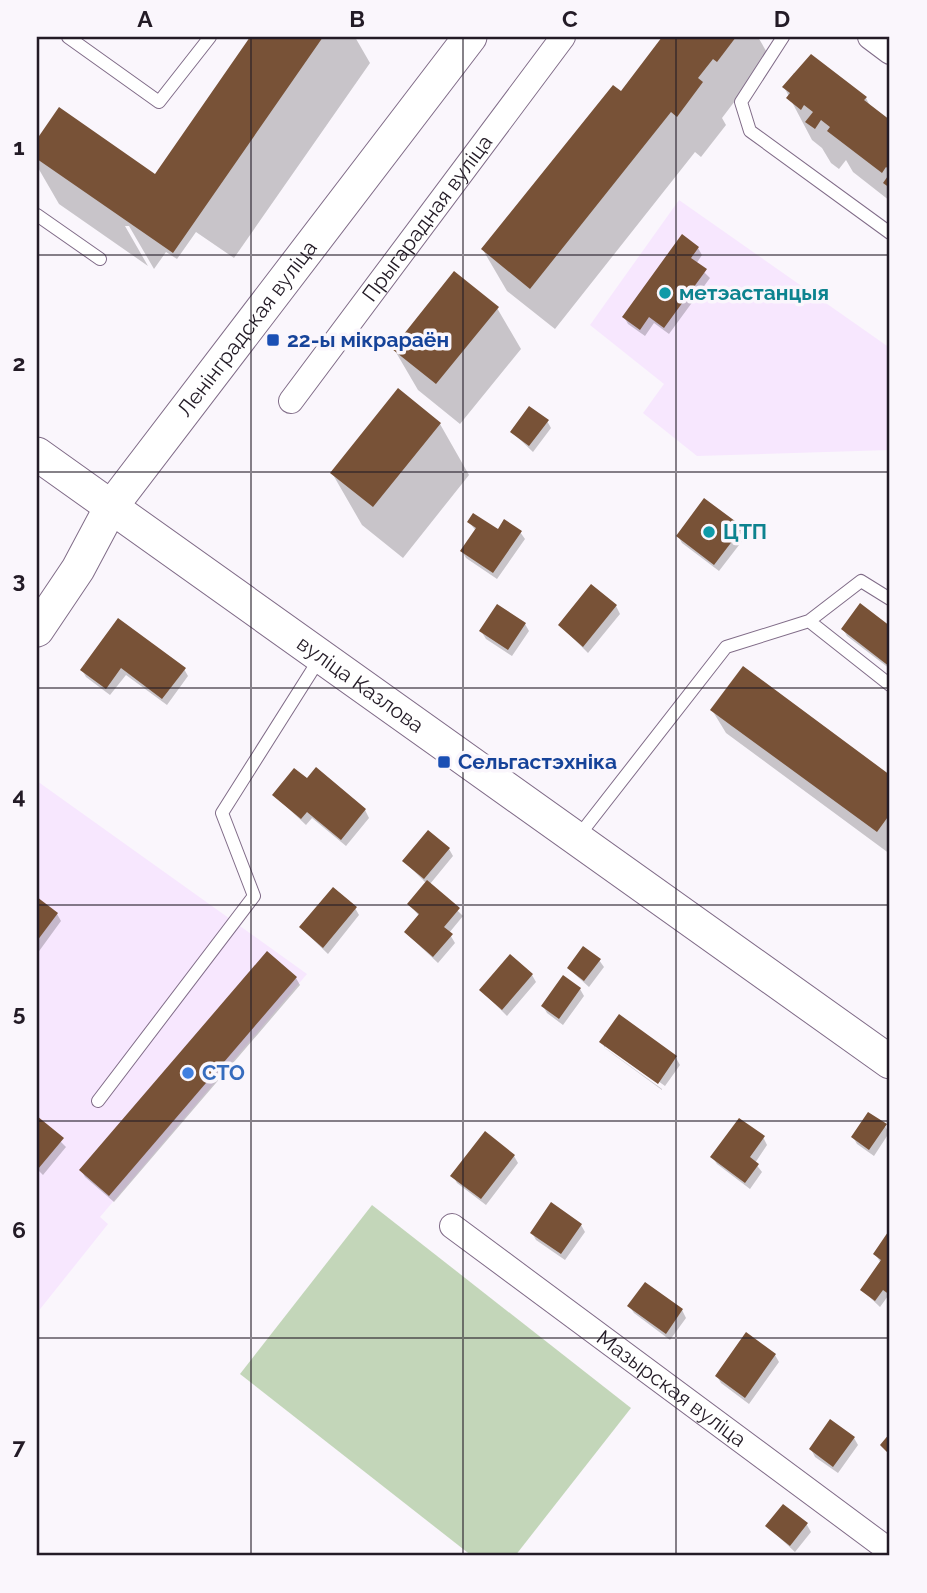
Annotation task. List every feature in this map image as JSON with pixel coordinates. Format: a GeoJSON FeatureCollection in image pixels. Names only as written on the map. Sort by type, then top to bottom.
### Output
{"type":"FeatureCollection","features":[{"type":"Feature","properties":{"kind":"main road","name":"Ленінградская вуліца"},"geometry":{"type":"LineString","coordinates":[[37,630],[78,569],[111,507],[470,37]]}},
{"type":"Feature","properties":{"kind":"main road","name":"вуліца Казлова"},"geometry":{"type":"LineString","coordinates":[[37,454],[890,1062]]}},
{"type":"Feature","properties":{"kind":"street","name":"Прыгарадная вуліца"},"geometry":{"type":"LineString","coordinates":[[291,401],[563,37]]}},
{"type":"Feature","properties":{"kind":"street"},"geometry":{"type":"LineString","coordinates":[[870,37],[890,52]]}},
{"type":"Feature","properties":{"kind":"street","name":"Мазырская вуліца"},"geometry":{"type":"LineString","coordinates":[[453,1226],[890,1551]]}},
{"type":"Feature","properties":{"kind":"lane"},"geometry":{"type":"LineString","coordinates":[[68,37],[159,102],[210,37]]}},
{"type":"Feature","properties":{"kind":"lane"},"geometry":{"type":"LineString","coordinates":[[783,37],[741,102],[750,131],[890,233]]}},
{"type":"Feature","properties":{"kind":"lane"},"geometry":{"type":"LineString","coordinates":[[37,215],[100,259]]}},
{"type":"Feature","properties":{"kind":"lane"},"geometry":{"type":"LineString","coordinates":[[576,838],[726,647],[809,621],[862,581],[890,599]]}},
{"type":"Feature","properties":{"kind":"lane"},"geometry":{"type":"LineString","coordinates":[[809,621],[890,685]]}},
{"type":"Feature","properties":{"kind":"lane"},"geometry":{"type":"LineString","coordinates":[[97,1101],[254,896],[222,813],[320,657]]}},
{"type":"Feature","properties":{"kind":"shaded area","name":"метэастанцыя"},"geometry":{"type":"Polygon","coordinates":[[[679,200],[890,348],[890,450],[697,456],[643,413],[664,384],[590,325],[679,200]]]}},
{"type":"Feature","properties":{"kind":"shaded area"},"geometry":{"type":"Polygon","coordinates":[[[37,781],[307,974],[100,1217],[108,1224],[37,1313],[37,781]]]}},
{"type":"Feature","properties":{"kind":"green space"},"geometry":{"type":"Polygon","coordinates":[[[372,1205],[631,1408],[515,1556],[472,1556],[240,1374],[372,1205]]]}},
{"type":"Feature","properties":{"kind":"building"},"geometry":{"type":"Polygon","coordinates":[[[250,37],[323,37],[173,253],[37,159],[37,139],[59,107],[155,174],[250,37]]]}},
{"type":"Feature","properties":{"kind":"building"},"geometry":{"type":"Polygon","coordinates":[[[662,37],[736,37],[717,62],[713,59],[698,78],[703,82],[677,117],[671,112],[530,289],[481,249],[613,85],[621,91],[662,37]]]}},
{"type":"Feature","properties":{"kind":"building"},"geometry":{"type":"Polygon","coordinates":[[[811,54],[867,97],[864,100],[890,120],[890,170],[886,167],[882,173],[827,131],[830,127],[821,120],[815,129],[805,122],[813,112],[804,105],[801,110],[786,98],[790,93],[782,87],[811,54]]]}},
{"type":"Feature","properties":{"kind":"building"},"geometry":{"type":"Polygon","coordinates":[[[890,173],[890,188],[883,183],[890,173]]]}},
{"type":"Feature","properties":{"kind":"building","name":"метэастанцыя"},"geometry":{"type":"Polygon","coordinates":[[[682,234],[699,247],[691,258],[707,269],[664,328],[649,317],[640,330],[622,317],[682,234]]]}},
{"type":"Feature","properties":{"kind":"building"},"geometry":{"type":"Polygon","coordinates":[[[454,271],[499,307],[436,384],[392,349],[454,271]]]}},
{"type":"Feature","properties":{"kind":"building"},"geometry":{"type":"Polygon","coordinates":[[[398,388],[441,423],[373,507],[330,473],[398,388]]]}},
{"type":"Feature","properties":{"kind":"building"},"geometry":{"type":"Polygon","coordinates":[[[529,406],[549,420],[529,446],[510,432],[529,406]]]}},
{"type":"Feature","properties":{"kind":"building","name":"ЦТП"},"geometry":{"type":"Polygon","coordinates":[[[704,498],[743,527],[714,565],[676,536],[704,498]]]}},
{"type":"Feature","properties":{"kind":"building"},"geometry":{"type":"Polygon","coordinates":[[[473,513],[498,529],[504,519],[522,531],[493,573],[460,551],[476,528],[467,522],[473,513]]]}},
{"type":"Feature","properties":{"kind":"building"},"geometry":{"type":"Polygon","coordinates":[[[591,584],[617,605],[583,647],[558,625],[591,584]]]}},
{"type":"Feature","properties":{"kind":"building"},"geometry":{"type":"Polygon","coordinates":[[[860,603],[890,626],[890,667],[841,629],[860,603]]]}},
{"type":"Feature","properties":{"kind":"building"},"geometry":{"type":"Polygon","coordinates":[[[497,604],[526,623],[508,650],[479,631],[497,604]]]}},
{"type":"Feature","properties":{"kind":"building"},"geometry":{"type":"Polygon","coordinates":[[[118,618],[186,668],[162,699],[121,668],[106,689],[80,670],[118,618]]]}},
{"type":"Feature","properties":{"kind":"building"},"geometry":{"type":"Polygon","coordinates":[[[743,666],[890,775],[890,814],[877,832],[710,710],[743,666]]]}},
{"type":"Feature","properties":{"kind":"building"},"geometry":{"type":"Polygon","coordinates":[[[316,767],[366,809],[341,840],[307,812],[301,819],[272,795],[294,768],[307,778],[316,767]]]}},
{"type":"Feature","properties":{"kind":"building"},"geometry":{"type":"Polygon","coordinates":[[[428,830],[450,848],[424,879],[402,861],[428,830]]]}},
{"type":"Feature","properties":{"kind":"building"},"geometry":{"type":"Polygon","coordinates":[[[427,880],[460,908],[444,927],[453,934],[433,957],[404,932],[419,914],[407,904],[427,880]]]}},
{"type":"Feature","properties":{"kind":"building"},"geometry":{"type":"Polygon","coordinates":[[[333,887],[357,907],[323,948],[299,927],[333,887]]]}},
{"type":"Feature","properties":{"kind":"building"},"geometry":{"type":"Polygon","coordinates":[[[37,897],[58,913],[37,941],[37,897]]]}},
{"type":"Feature","properties":{"kind":"building"},"geometry":{"type":"Polygon","coordinates":[[[583,946],[601,959],[584,981],[567,968],[583,946]]]}},
{"type":"Feature","properties":{"kind":"building","name":"СТО"},"geometry":{"type":"Polygon","coordinates":[[[267,951],[297,977],[109,1196],[79,1170],[267,951]]]}},
{"type":"Feature","properties":{"kind":"building"},"geometry":{"type":"Polygon","coordinates":[[[510,954],[533,974],[502,1010],[479,990],[510,954]]]}},
{"type":"Feature","properties":{"kind":"building"},"geometry":{"type":"Polygon","coordinates":[[[563,975],[581,988],[559,1019],[541,1006],[563,975]]]}},
{"type":"Feature","properties":{"kind":"building"},"geometry":{"type":"Polygon","coordinates":[[[619,1014],[677,1056],[658,1084],[599,1042],[619,1014]]]}},
{"type":"Feature","properties":{"kind":"building"},"geometry":{"type":"Polygon","coordinates":[[[868,1112],[887,1124],[869,1150],[851,1137],[868,1112]]]}},
{"type":"Feature","properties":{"kind":"building"},"geometry":{"type":"Polygon","coordinates":[[[37,1116],[64,1138],[38,1169],[37,1167],[37,1116]]]}},
{"type":"Feature","properties":{"kind":"building"},"geometry":{"type":"Polygon","coordinates":[[[739,1118],[765,1136],[750,1157],[759,1164],[745,1183],[710,1157],[739,1118]]]}},
{"type":"Feature","properties":{"kind":"building"},"geometry":{"type":"Polygon","coordinates":[[[485,1131],[515,1155],[481,1199],[450,1176],[485,1131]]]}},
{"type":"Feature","properties":{"kind":"building"},"geometry":{"type":"Polygon","coordinates":[[[551,1202],[582,1224],[561,1254],[530,1233],[551,1202]]]}},
{"type":"Feature","properties":{"kind":"building"},"geometry":{"type":"Polygon","coordinates":[[[890,1229],[890,1295],[883,1290],[875,1301],[860,1290],[881,1260],[873,1254],[890,1229]]]}},
{"type":"Feature","properties":{"kind":"building"},"geometry":{"type":"Polygon","coordinates":[[[645,1282],[683,1309],[666,1334],[627,1306],[645,1282]]]}},
{"type":"Feature","properties":{"kind":"building"},"geometry":{"type":"Polygon","coordinates":[[[746,1332],[776,1354],[745,1398],[715,1376],[746,1332]]]}},
{"type":"Feature","properties":{"kind":"building"},"geometry":{"type":"Polygon","coordinates":[[[830,1419],[855,1437],[833,1467],[809,1449],[830,1419]]]}},
{"type":"Feature","properties":{"kind":"building"},"geometry":{"type":"Polygon","coordinates":[[[890,1433],[890,1455],[880,1445],[890,1433]]]}},
{"type":"Feature","properties":{"kind":"building"},"geometry":{"type":"Polygon","coordinates":[[[783,1504],[808,1523],[790,1546],[765,1526],[783,1504]]]}},
{"type":"Feature","properties":{"kind":"place","name":"метэастанцыя"},"geometry":{"type":"Point","coordinates":[665,293]}},
{"type":"Feature","properties":{"kind":"place","name":"22-ы мікрараён"},"geometry":{"type":"Point","coordinates":[273,340]}},
{"type":"Feature","properties":{"kind":"place","name":"ЦТП"},"geometry":{"type":"Point","coordinates":[709,532]}},
{"type":"Feature","properties":{"kind":"place","name":"Сельгастэхніка"},"geometry":{"type":"Point","coordinates":[444,762]}},
{"type":"Feature","properties":{"kind":"place","name":"СТО"},"geometry":{"type":"Point","coordinates":[188,1073]}}]}
